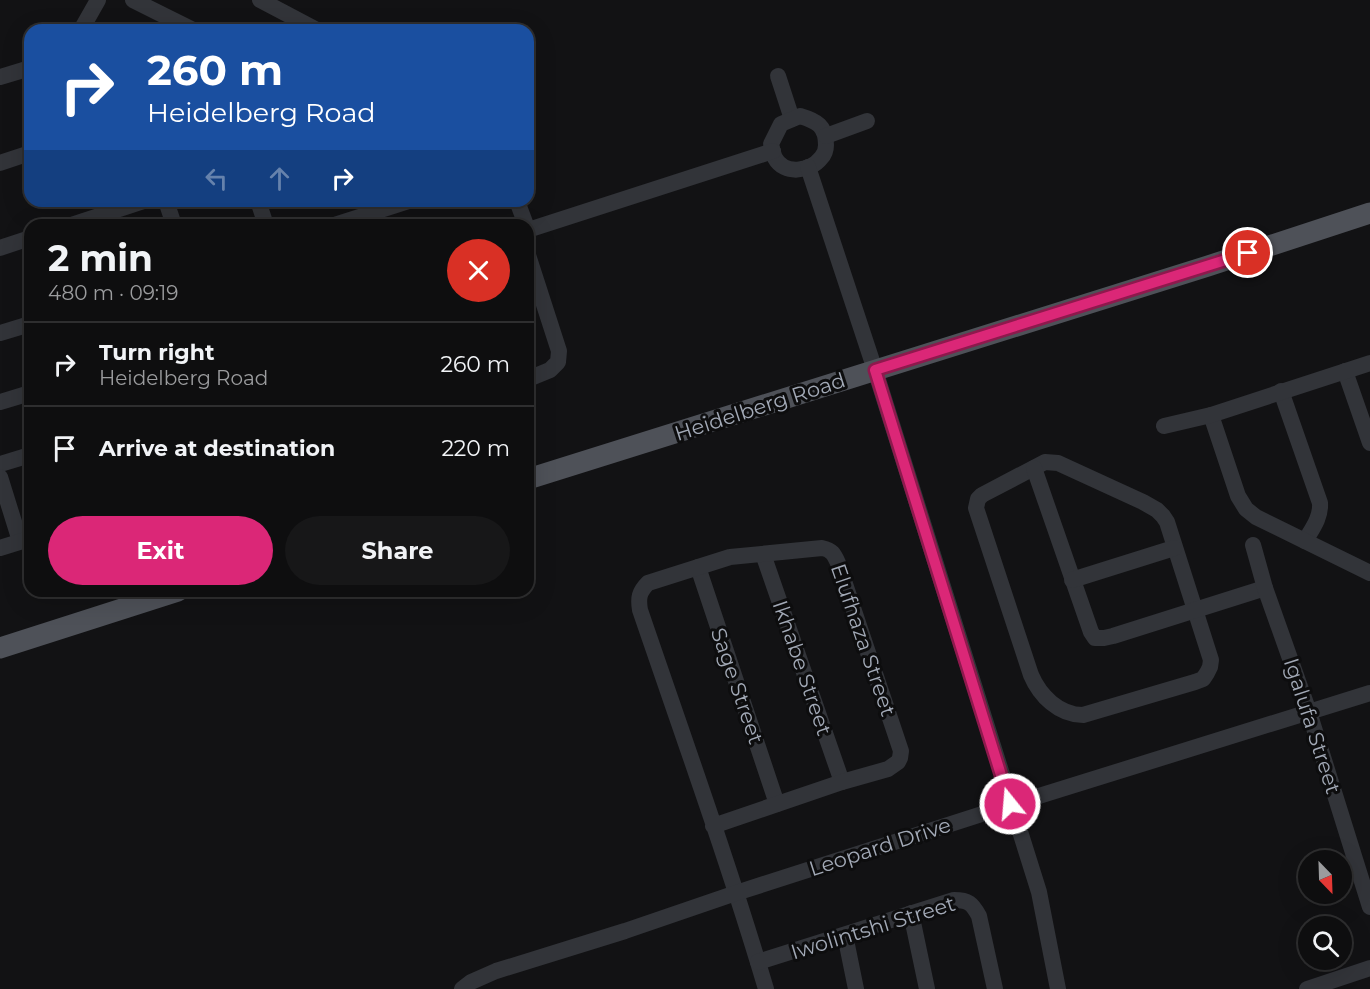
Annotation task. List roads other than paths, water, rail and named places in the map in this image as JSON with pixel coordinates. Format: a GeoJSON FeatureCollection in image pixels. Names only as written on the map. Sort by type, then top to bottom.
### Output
{"type":"FeatureCollection","features":[{"type":"Feature","properties":{"kind":"main road","name":"Heidelberg Road"},"geometry":{"type":"LineString","coordinates":[[534,477],[1370,213]]}},
{"type":"Feature","properties":{"kind":"main road"},"geometry":{"type":"LineString","coordinates":[[0,648],[159,597]]}},
{"type":"Feature","properties":{"kind":"street"},"geometry":{"type":"LineString","coordinates":[[84,24],[98,0]]}},
{"type":"Feature","properties":{"kind":"street"},"geometry":{"type":"LineString","coordinates":[[133,0],[181,24]]}},
{"type":"Feature","properties":{"kind":"street"},"geometry":{"type":"LineString","coordinates":[[260,0],[306,24]]}},
{"type":"Feature","properties":{"kind":"street"},"geometry":{"type":"LineString","coordinates":[[0,77],[24,70]]}},
{"type":"Feature","properties":{"kind":"street"},"geometry":{"type":"LineString","coordinates":[[778,76],[792,119]]}},
{"type":"Feature","properties":{"kind":"street"},"geometry":{"type":"LineString","coordinates":[[800,116],[811,119],[820,125],[826,136],[826,150],[820,159],[808,167],[795,170],[785,168],[775,159],[771,144],[781,124],[792,119],[800,116]]}},
{"type":"Feature","properties":{"kind":"street"},"geometry":{"type":"LineString","coordinates":[[826,136],[867,122]]}},
{"type":"Feature","properties":{"kind":"street"},"geometry":{"type":"LineString","coordinates":[[534,229],[773,151]]}},
{"type":"Feature","properties":{"kind":"street"},"geometry":{"type":"LineString","coordinates":[[0,163],[24,155]]}},
{"type":"Feature","properties":{"kind":"street"},"geometry":{"type":"LineString","coordinates":[[808,167],[875,370],[1039,892],[1058,989]]}},
{"type":"Feature","properties":{"kind":"street"},"geometry":{"type":"LineString","coordinates":[[88,219],[126,207]]}},
{"type":"Feature","properties":{"kind":"street"},"geometry":{"type":"LineString","coordinates":[[353,219],[390,207]]}},
{"type":"Feature","properties":{"kind":"street"},"geometry":{"type":"LineString","coordinates":[[0,248],[24,240]]}},
{"type":"Feature","properties":{"kind":"street"},"geometry":{"type":"LineString","coordinates":[[534,291],[559,351],[558,362],[550,370],[534,377]]}},
{"type":"Feature","properties":{"kind":"street"},"geometry":{"type":"LineString","coordinates":[[0,333],[24,326]]}},
{"type":"Feature","properties":{"kind":"street"},"geometry":{"type":"LineString","coordinates":[[1164,426],[1211,415],[1370,363]]}},
{"type":"Feature","properties":{"kind":"street"},"geometry":{"type":"LineString","coordinates":[[1345,371],[1370,443]]}},
{"type":"Feature","properties":{"kind":"street"},"geometry":{"type":"LineString","coordinates":[[1281,391],[1320,503],[1321,510],[1318,518],[1305,541]]}},
{"type":"Feature","properties":{"kind":"street"},"geometry":{"type":"LineString","coordinates":[[0,402],[24,395]]}},
{"type":"Feature","properties":{"kind":"street"},"geometry":{"type":"LineString","coordinates":[[1211,415],[1238,496],[1246,509],[1256,517],[1370,573]]}},
{"type":"Feature","properties":{"kind":"street"},"geometry":{"type":"LineString","coordinates":[[0,464],[24,456]]}},
{"type":"Feature","properties":{"kind":"street"},"geometry":{"type":"LineString","coordinates":[[1045,462],[1058,463],[1143,502],[1163,516],[1167,522],[1174,548],[1210,660],[1210,667],[1203,679],[1083,715],[1074,715],[1044,696],[1038,690],[1031,675],[976,508],[978,499],[1045,462]]}},
{"type":"Feature","properties":{"kind":"street"},"geometry":{"type":"LineString","coordinates":[[1034,468],[1072,580],[1095,638],[1113,636],[1265,588]]}},
{"type":"Feature","properties":{"kind":"street"},"geometry":{"type":"LineString","coordinates":[[0,477],[24,537]]}},
{"type":"Feature","properties":{"kind":"street"},"geometry":{"type":"LineString","coordinates":[[0,548],[24,540]]}},
{"type":"Feature","properties":{"kind":"street","name":"Igalufa Street"},"geometry":{"type":"LineString","coordinates":[[1253,545],[1265,588],[1309,712],[1370,908]]}},
{"type":"Feature","properties":{"kind":"street"},"geometry":{"type":"LineString","coordinates":[[1072,580],[1174,548]]}},
{"type":"Feature","properties":{"kind":"street","name":"Elufhaza Street"},"geometry":{"type":"LineString","coordinates":[[713,826],[893,767],[900,758],[901,751],[838,563],[829,549],[730,557],[648,583],[640,591],[640,610],[713,826],[736,893]]}},
{"type":"Feature","properties":{"kind":"street","name":"Ikhabe Street"},"geometry":{"type":"LineString","coordinates":[[763,554],[842,783]]}},
{"type":"Feature","properties":{"kind":"street","name":"Sage Street"},"geometry":{"type":"LineString","coordinates":[[698,567],[777,804]]}},
{"type":"Feature","properties":{"kind":"street","name":"Leopard Drive"},"geometry":{"type":"LineString","coordinates":[[462,989],[471,981],[496,971],[705,905],[1010,804],[1370,693]]}},
{"type":"Feature","properties":{"kind":"street"},"geometry":{"type":"LineString","coordinates":[[736,893],[766,989]]}},
{"type":"Feature","properties":{"kind":"street","name":"Iwolintshi Street"},"geometry":{"type":"LineString","coordinates":[[758,962],[954,900],[964,900],[975,907],[981,924],[994,989]]}},
{"type":"Feature","properties":{"kind":"street"},"geometry":{"type":"LineString","coordinates":[[911,913],[927,989]]}},
{"type":"Feature","properties":{"kind":"street"},"geometry":{"type":"LineString","coordinates":[[845,935],[856,989]]}},
{"type":"Feature","properties":{"kind":"street"},"geometry":{"type":"LineString","coordinates":[[1307,989],[1370,968]]}}]}
